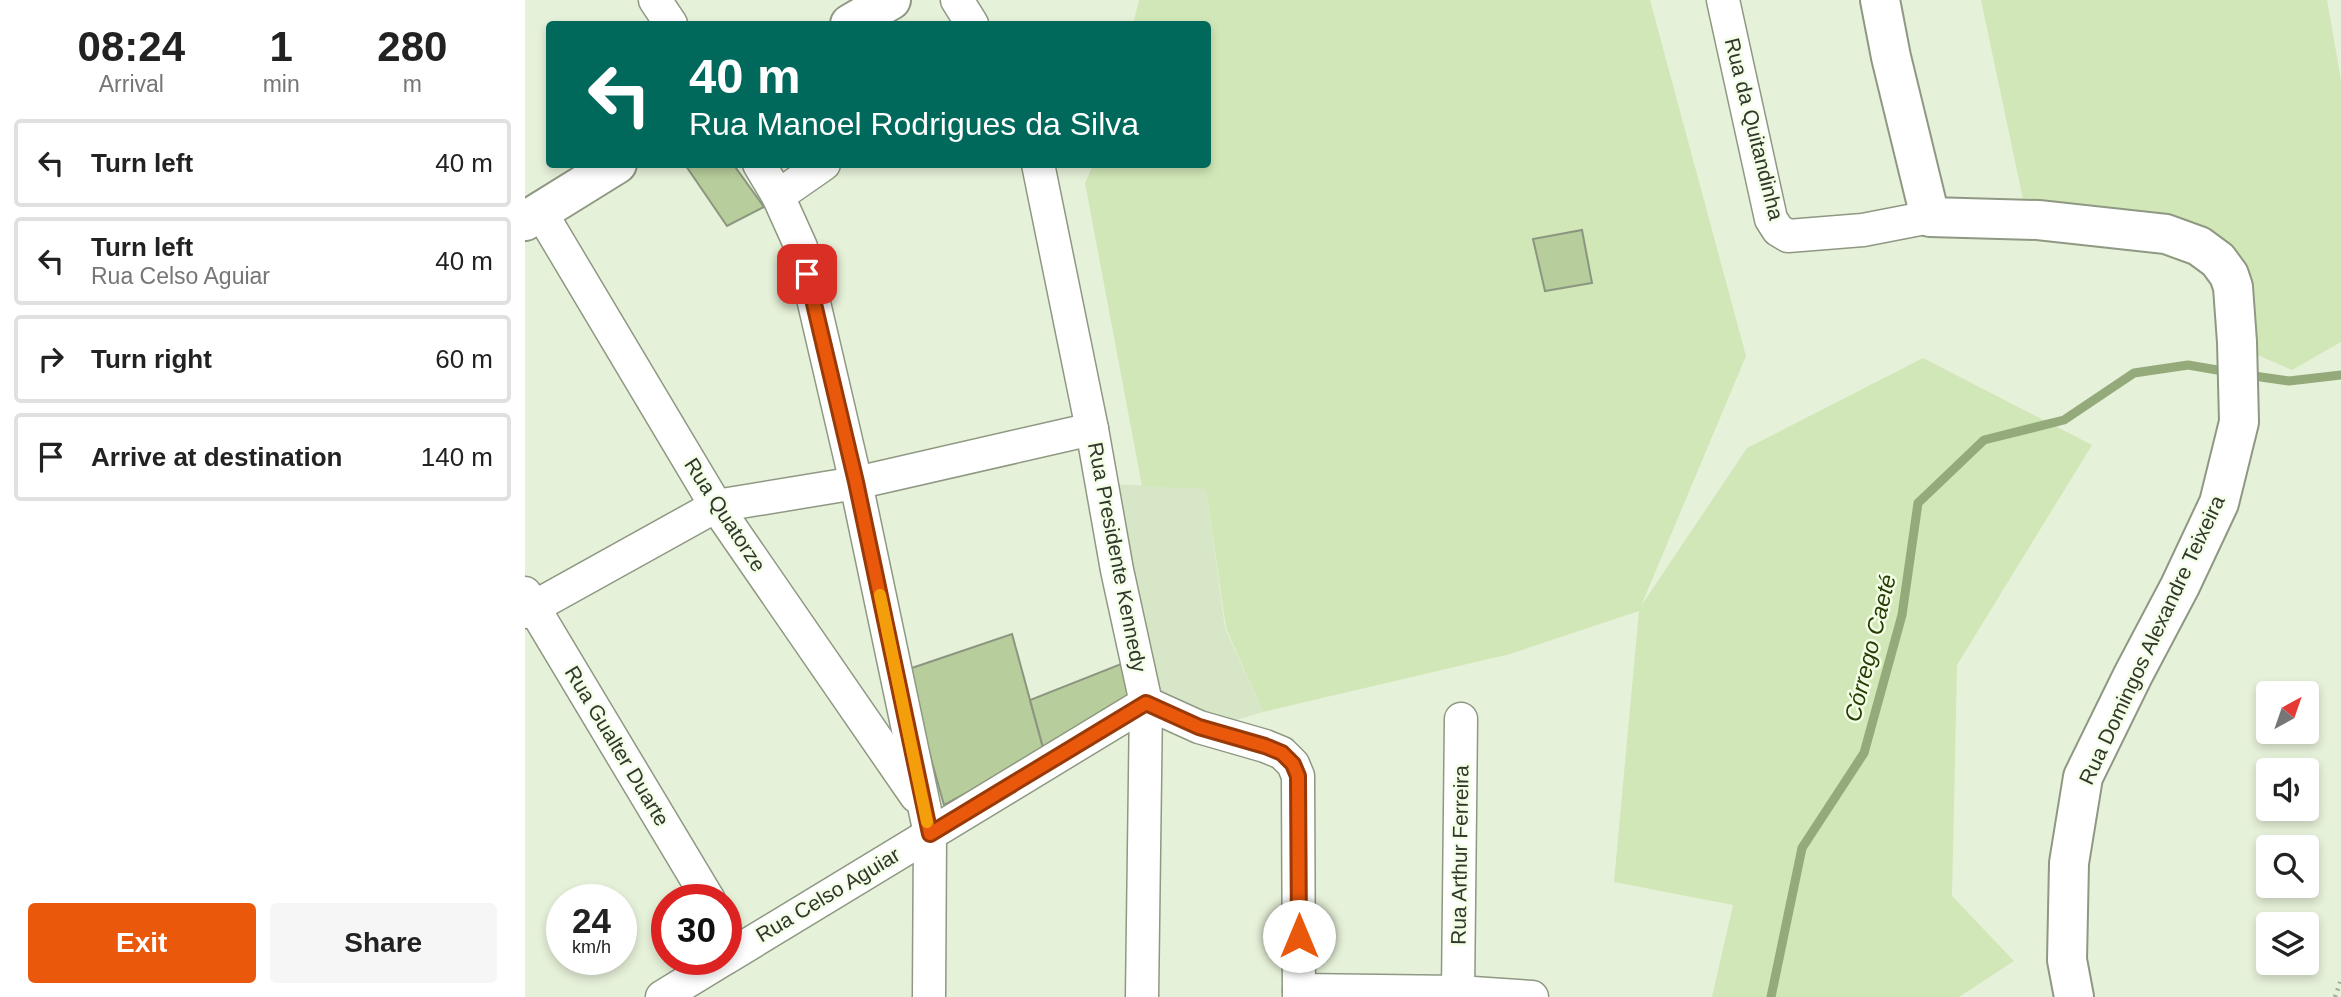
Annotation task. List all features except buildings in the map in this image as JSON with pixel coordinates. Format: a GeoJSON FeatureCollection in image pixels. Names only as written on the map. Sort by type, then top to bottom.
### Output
{"type":"FeatureCollection","features":[{"type":"Feature","properties":{"kind":"street"},"geometry":{"type":"LineString","coordinates":[[655,0],[669,21]]}},
{"type":"Feature","properties":{"kind":"street"},"geometry":{"type":"LineString","coordinates":[[855,21],[891,0]]}},
{"type":"Feature","properties":{"kind":"street"},"geometry":{"type":"LineString","coordinates":[[957,0],[970,21]]}},
{"type":"Feature","properties":{"kind":"street","name":"Rua da Quitandinha"},"geometry":{"type":"LineString","coordinates":[[1723,0],[1771,219],[1778,230],[1788,236],[1863,230],[1930,217]]}},
{"type":"Feature","properties":{"kind":"street"},"geometry":{"type":"LineString","coordinates":[[1880,0],[1930,217]]}},
{"type":"Feature","properties":{"kind":"street"},"geometry":{"type":"LineString","coordinates":[[533,216],[611,168]]}},
{"type":"Feature","properties":{"kind":"street"},"geometry":{"type":"LineString","coordinates":[[761,168],[778,196],[801,247],[856,482],[927,821],[929,997]]}},
{"type":"Feature","properties":{"kind":"street"},"geometry":{"type":"LineString","coordinates":[[778,196],[818,168]]}},
{"type":"Feature","properties":{"kind":"street","name":"Rua Presidente Kennedy"},"geometry":{"type":"LineString","coordinates":[[1039,168],[1117,570],[1146,703],[1142,997]]}},
{"type":"Feature","properties":{"kind":"street","name":"Rua Quatorze"},"geometry":{"type":"LineString","coordinates":[[533,216],[716,506],[927,821]]}},
{"type":"Feature","properties":{"kind":"street","name":"Rua Domingos Alexandre Teixeira"},"geometry":{"type":"LineString","coordinates":[[1930,217],[2038,220],[2167,234],[2199,246],[2218,260],[2233,286],[2238,422],[2219,503],[2083,777],[2069,863],[2067,960],[2074,997]]}},
{"type":"Feature","properties":{"kind":"street"},"geometry":{"type":"LineString","coordinates":[[528,604],[716,506],[856,482],[1091,429]]}},
{"type":"Feature","properties":{"kind":"street","name":"Rua Gualter Duarte"},"geometry":{"type":"LineString","coordinates":[[528,604],[699,884]]}},
{"type":"Feature","properties":{"kind":"street"},"geometry":{"type":"LineString","coordinates":[[1146,703],[1199,727],[1282,753],[1293,764],[1298,776],[1299,993],[1458,992],[1532,997]]}},
{"type":"Feature","properties":{"kind":"street","name":"Rua Celso Aguiar"},"geometry":{"type":"LineString","coordinates":[[742,946],[927,821],[1146,703]]}},
{"type":"Feature","properties":{"kind":"street","name":"Rua Arthur Ferreira"},"geometry":{"type":"LineString","coordinates":[[1458,992],[1461,719]]}},
{"type":"Feature","properties":{"kind":"street","name":"Rua Celso Aguiar"},"geometry":{"type":"LineString","coordinates":[[662,997],[697,975]]}},
{"type":"Feature","properties":{"kind":"street"},"geometry":{"type":"LineString","coordinates":[[714,997],[718,975]]}},
{"type":"Feature","properties":{"kind":"path"},"geometry":{"type":"LineString","coordinates":[[2335,997],[2341,980]]}},
{"type":"Feature","properties":{"kind":"shaded area"},"geometry":{"type":"Polygon","coordinates":[[[1139,0],[1650,0],[1746,356],[1641,606],[1747,448],[1923,358],[2092,445],[1957,665],[1952,896],[2014,961],[1959,997],[1712,997],[1733,905],[1614,882],[1639,611],[1510,654],[1263,712],[1226,628],[1206,489],[1142,486],[1085,183],[1092,168],[1211,168],[1211,21],[1134,21],[1139,0]]]}},
{"type":"Feature","properties":{"kind":"shaded area"},"geometry":{"type":"Polygon","coordinates":[[[1981,0],[2327,0],[2341,80],[2341,342],[2292,370],[2246,350],[2223,242],[2024,204],[1981,0]]]}},
{"type":"Feature","properties":{"kind":"shaded area"},"geometry":{"type":"Polygon","coordinates":[[[1111,484],[1206,488],[1225,628],[1263,712],[1216,726],[1154,691],[1111,484]]]}},
{"type":"Feature","properties":{"kind":"waterway","name":"Córrego Caeté"},"geometry":{"type":"LineString","coordinates":[[1771,997],[1802,848],[1864,753],[1902,615],[1918,503],[1984,440],[2064,420],[2134,373],[2188,365],[2229,372]]}},
{"type":"Feature","properties":{"kind":"waterway","name":"Córrego Caeté"},"geometry":{"type":"LineString","coordinates":[[2247,375],[2289,381],[2341,375]]}},
{"type":"Feature","properties":{"kind":"slow traffic"},"geometry":{"type":"LineString","coordinates":[[880,595],[927,822]]}},
{"type":"Feature","properties":{"kind":"route"},"geometry":{"type":"LineString","coordinates":[[807,274],[856,482],[930,834],[1146,703],[1199,727],[1282,753],[1293,764],[1298,776],[1299,936]]}}]}
